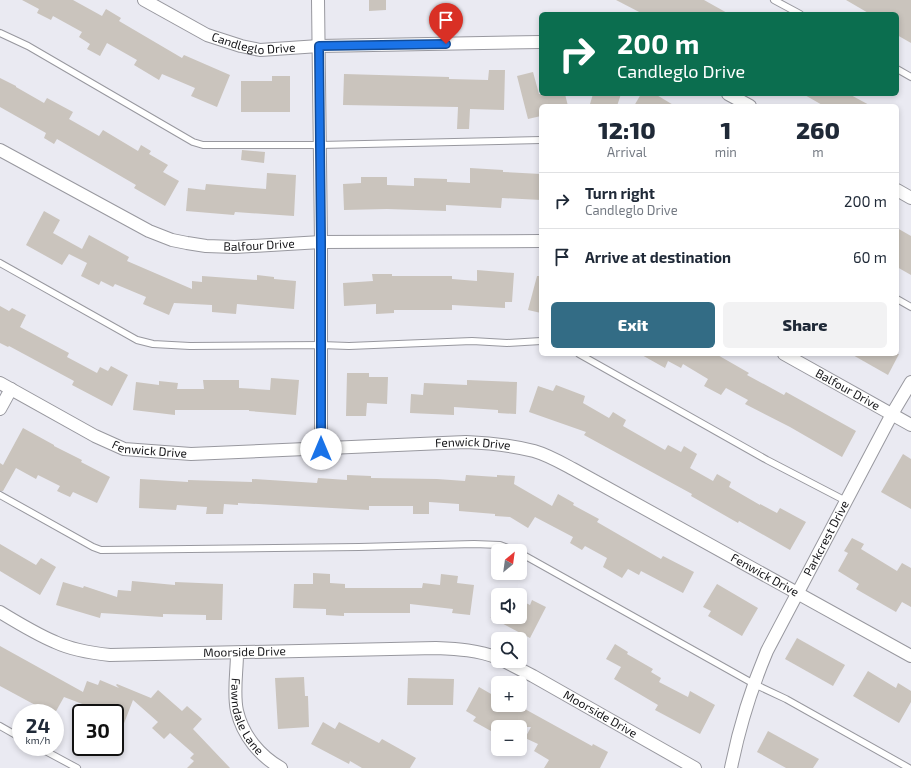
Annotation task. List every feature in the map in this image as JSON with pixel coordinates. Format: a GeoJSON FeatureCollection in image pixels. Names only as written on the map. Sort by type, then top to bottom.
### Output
{"type":"FeatureCollection","features":[{"type":"Feature","properties":{"kind":"street","name":"Candleglo Drive"},"geometry":{"type":"LineString","coordinates":[[144,0],[207,35],[241,46],[260,50],[319,46],[539,42]]}},
{"type":"Feature","properties":{"kind":"street"},"geometry":{"type":"LineString","coordinates":[[318,0],[321,242],[321,449]]}},
{"type":"Feature","properties":{"kind":"street"},"geometry":{"type":"LineString","coordinates":[[732,96],[746,104]]}},
{"type":"Feature","properties":{"kind":"street","name":"Balfour Drive"},"geometry":{"type":"LineString","coordinates":[[0,150],[149,231],[172,240],[206,246],[235,247],[321,242],[539,241]]}},
{"type":"Feature","properties":{"kind":"street"},"geometry":{"type":"LineString","coordinates":[[899,191],[911,198]]}},
{"type":"Feature","properties":{"kind":"street","name":"Balfour Drive"},"geometry":{"type":"LineString","coordinates":[[788,356],[911,425]]}},
{"type":"Feature","properties":{"kind":"street","name":"Parkcrest Drive"},"geometry":{"type":"LineString","coordinates":[[731,768],[739,729],[767,651],[892,414],[911,382]]}},
{"type":"Feature","properties":{"kind":"street","name":"Fenwick Drive"},"geometry":{"type":"LineString","coordinates":[[0,383],[95,436],[124,449],[190,454],[466,442],[494,444],[535,452],[553,458],[798,592],[911,656]]}},
{"type":"Feature","properties":{"kind":"street"},"geometry":{"type":"LineString","coordinates":[[0,409],[11,389]]}},
{"type":"Feature","properties":{"kind":"street","name":"Moorside Drive"},"geometry":{"type":"LineString","coordinates":[[0,612],[56,643],[92,653],[128,655],[436,648],[484,653],[491,656]]}},
{"type":"Feature","properties":{"kind":"street","name":"Fawndale Lane"},"geometry":{"type":"LineString","coordinates":[[237,653],[235,685],[237,711],[247,736],[258,750],[281,768]]}},
{"type":"Feature","properties":{"kind":"street","name":"Moorside Drive"},"geometry":{"type":"LineString","coordinates":[[518,668],[540,679],[695,768]]}},
{"type":"Feature","properties":{"kind":"lane"},"geometry":{"type":"LineString","coordinates":[[774,0],[796,12]]}},
{"type":"Feature","properties":{"kind":"lane"},"geometry":{"type":"LineString","coordinates":[[0,33],[28,46],[193,142],[203,145],[320,145],[539,140]]}},
{"type":"Feature","properties":{"kind":"lane"},"geometry":{"type":"LineString","coordinates":[[899,70],[911,77]]}},
{"type":"Feature","properties":{"kind":"lane"},"geometry":{"type":"LineString","coordinates":[[0,263],[137,340],[153,344],[190,346],[321,344],[349,346],[472,341],[507,343],[539,341]]}},
{"type":"Feature","properties":{"kind":"lane"},"geometry":{"type":"LineString","coordinates":[[899,300],[911,307]]}},
{"type":"Feature","properties":{"kind":"lane"},"geometry":{"type":"LineString","coordinates":[[583,356],[767,460],[846,501]]}},
{"type":"Feature","properties":{"kind":"lane"},"geometry":{"type":"LineString","coordinates":[[0,495],[101,550],[491,545]]}},
{"type":"Feature","properties":{"kind":"lane"},"geometry":{"type":"LineString","coordinates":[[527,557],[754,684],[786,699],[909,768]]}},
{"type":"Feature","properties":{"kind":"lane"},"geometry":{"type":"LineString","coordinates":[[0,726],[12,733]]}},
{"type":"Feature","properties":{"kind":"lane"},"geometry":{"type":"LineString","coordinates":[[55,756],[77,768]]}},
{"type":"Feature","properties":{"kind":"building"},"geometry":{"type":"Polygon","coordinates":[[[22,0],[73,0],[102,16],[106,9],[121,18],[119,21],[182,58],[184,55],[230,75],[217,107],[191,96],[195,88],[162,74],[159,80],[134,65],[137,60],[107,43],[100,56],[87,49],[90,44],[79,37],[82,32],[53,16],[51,20],[37,13],[39,9],[22,0]]]}},
{"type":"Feature","properties":{"kind":"building"},"geometry":{"type":"Polygon","coordinates":[[[369,0],[386,0],[386,10],[369,11],[369,0]]]}},
{"type":"Feature","properties":{"kind":"building"},"geometry":{"type":"Polygon","coordinates":[[[616,0],[704,0],[725,12],[639,12],[616,0]]]}},
{"type":"Feature","properties":{"kind":"building"},"geometry":{"type":"Polygon","coordinates":[[[846,0],[911,0],[911,43],[899,36],[899,12],[867,12],[846,0]]]}},
{"type":"Feature","properties":{"kind":"building"},"geometry":{"type":"Polygon","coordinates":[[[489,70],[505,70],[504,110],[470,109],[469,129],[457,129],[458,107],[343,105],[344,74],[449,77],[449,79],[488,80],[489,70]]]}},
{"type":"Feature","properties":{"kind":"building"},"geometry":{"type":"Polygon","coordinates":[[[533,72],[539,96],[566,96],[568,104],[539,104],[539,116],[528,119],[517,76],[533,72]]]}},
{"type":"Feature","properties":{"kind":"building"},"geometry":{"type":"Polygon","coordinates":[[[272,76],[290,76],[290,112],[241,112],[241,81],[272,81],[272,76]]]}},
{"type":"Feature","properties":{"kind":"building"},"geometry":{"type":"Polygon","coordinates":[[[0,78],[44,103],[47,98],[73,112],[69,119],[99,136],[103,130],[138,151],[141,145],[151,151],[149,154],[168,165],[163,172],[179,181],[165,206],[134,188],[136,185],[57,139],[54,144],[44,138],[46,133],[0,107],[0,78]]]}},
{"type":"Feature","properties":{"kind":"building"},"geometry":{"type":"Polygon","coordinates":[[[592,96],[620,96],[618,104],[590,104],[592,96]]]}},
{"type":"Feature","properties":{"kind":"building"},"geometry":{"type":"Polygon","coordinates":[[[640,96],[658,96],[672,104],[635,104],[640,96]]]}},
{"type":"Feature","properties":{"kind":"building"},"geometry":{"type":"Polygon","coordinates":[[[806,96],[853,96],[867,104],[820,104],[806,96]]]}},
{"type":"Feature","properties":{"kind":"building"},"geometry":{"type":"Polygon","coordinates":[[[242,150],[265,152],[264,163],[241,160],[242,150]]]}},
{"type":"Feature","properties":{"kind":"building"},"geometry":{"type":"Polygon","coordinates":[[[470,168],[539,174],[539,200],[502,198],[501,208],[446,205],[446,211],[387,209],[344,210],[343,184],[361,183],[361,177],[387,177],[387,185],[414,186],[414,178],[447,179],[447,182],[470,183],[470,168]]]}},
{"type":"Feature","properties":{"kind":"building"},"geometry":{"type":"Polygon","coordinates":[[[267,173],[296,175],[294,216],[235,212],[234,215],[186,211],[188,188],[205,190],[206,184],[266,189],[267,173]]]}},
{"type":"Feature","properties":{"kind":"building"},"geometry":{"type":"Polygon","coordinates":[[[44,211],[60,220],[53,233],[82,249],[89,235],[129,257],[127,261],[192,289],[192,281],[202,282],[202,276],[257,280],[257,275],[274,277],[274,279],[296,281],[294,309],[237,304],[236,314],[212,312],[212,305],[174,303],[169,315],[143,304],[146,297],[115,284],[113,287],[101,281],[99,285],[81,276],[87,263],[69,254],[62,265],[26,245],[44,211]]]}},
{"type":"Feature","properties":{"kind":"building"},"geometry":{"type":"Polygon","coordinates":[[[899,229],[911,236],[911,275],[899,268],[899,229]]]}},
{"type":"Feature","properties":{"kind":"building"},"geometry":{"type":"Polygon","coordinates":[[[477,270],[514,273],[512,302],[505,302],[505,308],[452,305],[452,310],[394,310],[394,313],[376,314],[376,304],[344,306],[343,283],[373,281],[372,274],[392,274],[392,276],[452,276],[452,279],[477,281],[477,270]]]}},
{"type":"Feature","properties":{"kind":"building"},"geometry":{"type":"Polygon","coordinates":[[[537,276],[539,276],[539,313],[528,310],[537,276]]]}},
{"type":"Feature","properties":{"kind":"building"},"geometry":{"type":"Polygon","coordinates":[[[0,306],[9,311],[12,308],[26,315],[20,327],[69,353],[67,357],[97,373],[100,367],[108,371],[111,366],[128,375],[112,406],[72,385],[74,381],[9,346],[8,347],[0,343],[0,306]]]}},
{"type":"Feature","properties":{"kind":"building"},"geometry":{"type":"Polygon","coordinates":[[[644,356],[719,356],[749,373],[747,375],[784,395],[786,392],[856,431],[842,457],[790,427],[745,404],[748,400],[726,388],[721,395],[704,386],[708,379],[683,364],[681,368],[668,361],[665,368],[644,356]]]}},
{"type":"Feature","properties":{"kind":"building"},"geometry":{"type":"Polygon","coordinates":[[[855,356],[898,356],[888,375],[855,356]]]}},
{"type":"Feature","properties":{"kind":"building"},"geometry":{"type":"Polygon","coordinates":[[[347,373],[369,373],[369,377],[388,377],[387,404],[367,403],[366,416],[346,416],[347,373]]]}},
{"type":"Feature","properties":{"kind":"building"},"geometry":{"type":"Polygon","coordinates":[[[271,378],[299,380],[296,415],[249,410],[175,410],[175,415],[133,410],[136,382],[159,385],[159,381],[178,383],[177,389],[204,389],[203,380],[239,380],[239,388],[270,390],[271,378]]]}},
{"type":"Feature","properties":{"kind":"building"},"geometry":{"type":"Polygon","coordinates":[[[467,380],[517,382],[516,414],[498,413],[498,410],[454,407],[454,415],[410,413],[411,394],[423,395],[424,383],[467,385],[467,380]]]}},
{"type":"Feature","properties":{"kind":"building"},"geometry":{"type":"Polygon","coordinates":[[[556,385],[585,396],[583,403],[609,418],[613,412],[626,420],[623,426],[665,450],[668,445],[681,452],[684,446],[697,454],[690,468],[713,481],[717,474],[731,482],[729,487],[760,505],[777,513],[780,508],[806,522],[790,550],[739,521],[738,523],[691,496],[692,494],[584,435],[586,432],[529,412],[538,386],[553,391],[556,385]]]}},
{"type":"Feature","properties":{"kind":"building"},"geometry":{"type":"Polygon","coordinates":[[[23,428],[110,477],[97,503],[73,492],[70,497],[57,491],[60,486],[38,475],[36,479],[16,468],[3,491],[0,491],[0,463],[3,465],[23,428]]]}},
{"type":"Feature","properties":{"kind":"building"},"geometry":{"type":"Polygon","coordinates":[[[903,454],[911,459],[911,509],[881,492],[903,454]]]}},
{"type":"Feature","properties":{"kind":"building"},"geometry":{"type":"Polygon","coordinates":[[[347,475],[371,476],[371,478],[465,481],[466,475],[497,477],[497,475],[515,476],[514,484],[552,506],[558,494],[574,503],[573,505],[599,519],[597,522],[661,559],[663,556],[694,572],[683,593],[641,571],[639,575],[628,569],[622,578],[603,567],[607,558],[585,546],[582,550],[570,543],[573,537],[535,517],[528,528],[510,517],[495,516],[495,514],[459,511],[459,504],[429,502],[429,514],[413,514],[413,506],[369,506],[369,510],[238,503],[238,505],[224,504],[223,514],[206,514],[207,507],[177,505],[176,510],[139,508],[140,479],[188,482],[188,480],[252,482],[252,479],[317,483],[318,478],[347,480],[347,475]]]}},
{"type":"Feature","properties":{"kind":"building"},"geometry":{"type":"Polygon","coordinates":[[[852,538],[864,544],[861,549],[897,571],[902,563],[911,568],[911,607],[902,602],[896,612],[856,589],[859,584],[838,571],[848,553],[844,551],[852,538]]]}},
{"type":"Feature","properties":{"kind":"building"},"geometry":{"type":"Polygon","coordinates":[[[0,544],[36,565],[41,558],[56,567],[40,595],[0,571],[0,544]]]}},
{"type":"Feature","properties":{"kind":"building"},"geometry":{"type":"Polygon","coordinates":[[[313,573],[330,574],[330,583],[345,584],[345,588],[422,588],[423,583],[440,585],[441,574],[458,576],[457,583],[474,585],[470,615],[452,613],[453,609],[410,604],[410,613],[344,613],[344,616],[326,615],[326,609],[293,608],[294,584],[313,584],[313,573]]]}},
{"type":"Feature","properties":{"kind":"building"},"geometry":{"type":"Polygon","coordinates":[[[132,581],[175,585],[175,582],[223,584],[222,620],[206,620],[206,615],[163,614],[163,617],[101,613],[100,618],[56,605],[63,582],[83,588],[84,586],[117,597],[118,590],[131,591],[132,581]]]}},
{"type":"Feature","properties":{"kind":"building"},"geometry":{"type":"Polygon","coordinates":[[[717,584],[758,608],[742,636],[708,616],[711,611],[703,607],[717,584]]]}},
{"type":"Feature","properties":{"kind":"building"},"geometry":{"type":"Polygon","coordinates":[[[532,600],[546,607],[530,638],[527,636],[527,632],[519,632],[503,624],[527,624],[527,604],[530,605],[532,600]]]}},
{"type":"Feature","properties":{"kind":"building"},"geometry":{"type":"Polygon","coordinates":[[[797,638],[845,665],[833,686],[785,659],[797,638]]]}},
{"type":"Feature","properties":{"kind":"building"},"geometry":{"type":"Polygon","coordinates":[[[615,644],[628,652],[627,654],[653,669],[651,672],[661,678],[659,682],[688,697],[690,691],[715,705],[700,734],[655,710],[658,705],[614,679],[621,667],[606,659],[615,644]]]}},
{"type":"Feature","properties":{"kind":"building"},"geometry":{"type":"Polygon","coordinates":[[[0,646],[83,692],[87,681],[98,685],[100,680],[119,688],[116,685],[117,684],[151,698],[158,690],[182,711],[187,706],[202,719],[193,729],[230,768],[187,768],[194,761],[190,758],[194,754],[170,733],[164,739],[152,728],[158,722],[133,700],[124,723],[124,704],[82,704],[64,697],[60,704],[33,704],[0,686],[0,646]]]}},
{"type":"Feature","properties":{"kind":"building"},"geometry":{"type":"Polygon","coordinates":[[[868,671],[896,688],[898,683],[911,691],[911,702],[899,723],[853,696],[868,671]]]}},
{"type":"Feature","properties":{"kind":"building"},"geometry":{"type":"Polygon","coordinates":[[[304,677],[305,696],[308,696],[309,727],[278,729],[275,678],[304,677]]]}},
{"type":"Feature","properties":{"kind":"building"},"geometry":{"type":"Polygon","coordinates":[[[408,678],[454,679],[453,705],[407,705],[408,678]]]}},
{"type":"Feature","properties":{"kind":"building"},"geometry":{"type":"Polygon","coordinates":[[[479,687],[491,694],[491,712],[527,712],[527,710],[592,746],[593,744],[608,752],[600,768],[544,768],[549,760],[534,751],[538,744],[527,739],[527,734],[531,727],[527,727],[527,720],[491,720],[491,731],[473,721],[476,717],[466,711],[479,687]]]}},
{"type":"Feature","properties":{"kind":"building"},"geometry":{"type":"Polygon","coordinates":[[[323,722],[335,729],[339,722],[379,743],[382,739],[416,758],[410,768],[362,768],[350,761],[349,764],[311,744],[323,722]]]}},
{"type":"Feature","properties":{"kind":"building"},"geometry":{"type":"Polygon","coordinates":[[[768,731],[819,759],[813,768],[786,768],[757,752],[768,731]]]}},
{"type":"Feature","properties":{"kind":"route"},"geometry":{"type":"LineString","coordinates":[[321,449],[319,46],[446,44]]}}]}
